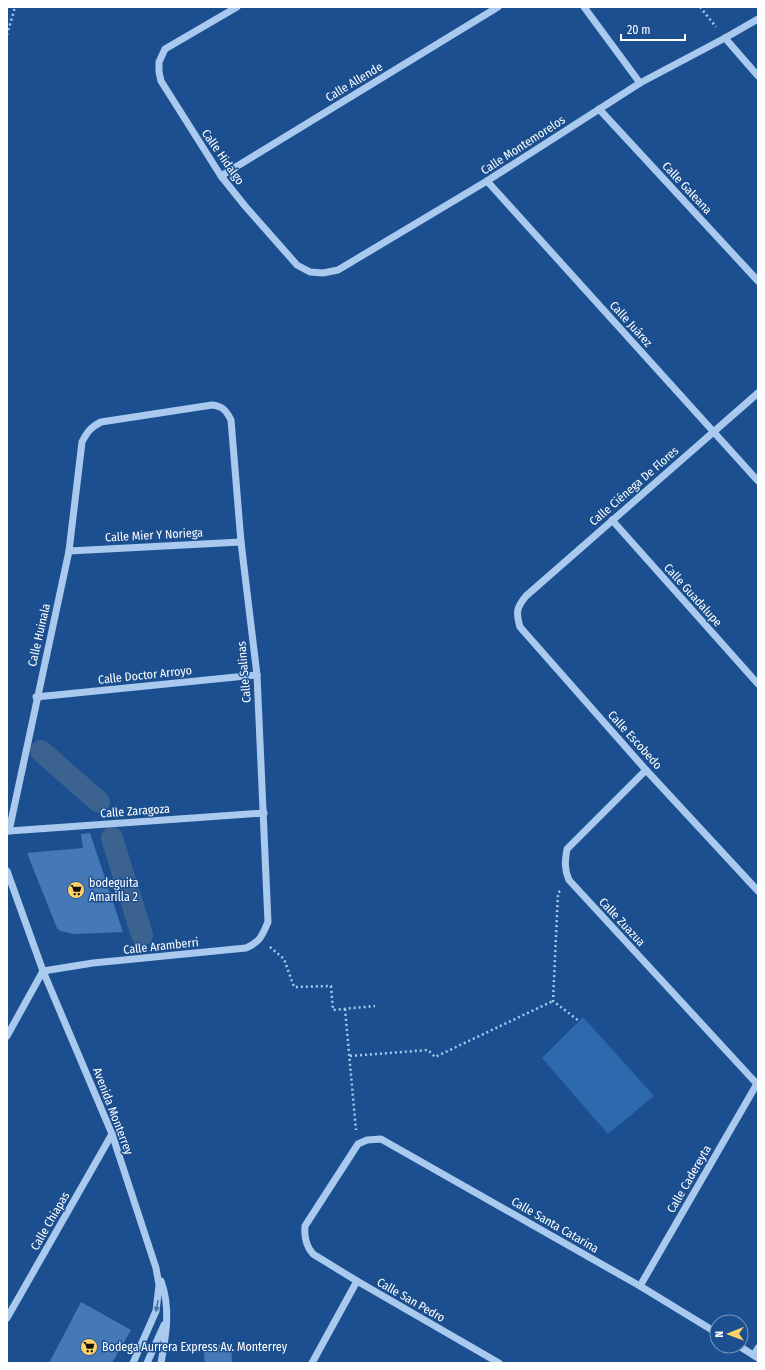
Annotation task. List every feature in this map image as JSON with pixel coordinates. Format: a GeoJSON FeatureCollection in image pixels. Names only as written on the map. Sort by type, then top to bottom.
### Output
{"type":"FeatureCollection","features":[{"type":"Feature","properties":{"kind":"street","name":"Calle Hidalgo"},"geometry":{"type":"LineString","coordinates":[[237,7],[165,49],[159,62],[158,72],[161,81],[221,176],[245,206],[297,265]]}},
{"type":"Feature","properties":{"kind":"street","name":"Calle Allende"},"geometry":{"type":"LineString","coordinates":[[221,176],[498,7]]}},
{"type":"Feature","properties":{"kind":"street"},"geometry":{"type":"LineString","coordinates":[[584,7],[640,84]]}},
{"type":"Feature","properties":{"kind":"street","name":"Calle Montemorelos"},"geometry":{"type":"LineString","coordinates":[[297,265],[310,272],[323,273],[338,270],[487,181],[640,84],[758,19]]}},
{"type":"Feature","properties":{"kind":"street"},"geometry":{"type":"LineString","coordinates":[[725,38],[758,76]]}},
{"type":"Feature","properties":{"kind":"street","name":"Calle Galeana"},"geometry":{"type":"LineString","coordinates":[[599,109],[758,281]]}},
{"type":"Feature","properties":{"kind":"street","name":"Calle Juárez"},"geometry":{"type":"LineString","coordinates":[[487,181],[758,481]]}},
{"type":"Feature","properties":{"kind":"street","name":"Calle Ciénega De Flores"},"geometry":{"type":"LineString","coordinates":[[526,596],[758,393]]}},
{"type":"Feature","properties":{"kind":"street","name":"Calle Salinas"},"geometry":{"type":"LineString","coordinates":[[82,442],[86,433],[92,427],[101,422],[212,405],[220,406],[226,411],[231,420],[240,542],[257,675],[268,922],[260,939]]}},
{"type":"Feature","properties":{"kind":"street","name":"Calle Huinala"},"geometry":{"type":"LineString","coordinates":[[8,831],[69,551],[82,442]]}},
{"type":"Feature","properties":{"kind":"street","name":"Calle Guadalupe"},"geometry":{"type":"LineString","coordinates":[[612,520],[758,684]]}},
{"type":"Feature","properties":{"kind":"street","name":"Calle Mier Y Noriega"},"geometry":{"type":"LineString","coordinates":[[69,551],[240,542]]}},
{"type":"Feature","properties":{"kind":"street","name":"Calle Escobedo"},"geometry":{"type":"LineString","coordinates":[[526,596],[517,609],[520,627],[646,770],[758,891]]}},
{"type":"Feature","properties":{"kind":"street","name":"Calle Doctor Arroyo"},"geometry":{"type":"LineString","coordinates":[[36,697],[257,675]]}},
{"type":"Feature","properties":{"kind":"street"},"geometry":{"type":"LineString","coordinates":[[569,880],[565,871],[567,849],[646,770]]}},
{"type":"Feature","properties":{"kind":"street","name":"Calle Zaragoza"},"geometry":{"type":"LineString","coordinates":[[8,831],[264,813]]}},
{"type":"Feature","properties":{"kind":"street","name":"Avenida Monterrey"},"geometry":{"type":"LineString","coordinates":[[7,871],[43,971],[112,1134],[156,1268],[159,1285],[156,1311],[133,1363]]}},
{"type":"Feature","properties":{"kind":"street","name":"Calle Zuazua"},"geometry":{"type":"LineString","coordinates":[[569,880],[758,1083]]}},
{"type":"Feature","properties":{"kind":"street","name":"Calle Aramberri"},"geometry":{"type":"LineString","coordinates":[[43,971],[93,963],[246,948],[254,945],[260,939]]}},
{"type":"Feature","properties":{"kind":"street"},"geometry":{"type":"LineString","coordinates":[[7,1036],[43,971]]}},
{"type":"Feature","properties":{"kind":"street","name":"Calle Cadereyta"},"geometry":{"type":"LineString","coordinates":[[640,1286],[758,1083]]}},
{"type":"Feature","properties":{"kind":"street","name":"Calle Chiapas"},"geometry":{"type":"LineString","coordinates":[[7,1318],[112,1134]]}},
{"type":"Feature","properties":{"kind":"street","name":"Calle Santa Catarina"},"geometry":{"type":"LineString","coordinates":[[358,1144],[367,1140],[381,1139],[640,1286],[709,1328]]}},
{"type":"Feature","properties":{"kind":"street","name":"Calle San Pedro"},"geometry":{"type":"LineString","coordinates":[[358,1144],[305,1226],[304,1234],[308,1248],[313,1254],[357,1281],[499,1363]]}},
{"type":"Feature","properties":{"kind":"street"},"geometry":{"type":"LineString","coordinates":[[156,1268],[166,1297],[168,1318],[161,1363]]}},
{"type":"Feature","properties":{"kind":"street"},"geometry":{"type":"LineString","coordinates":[[312,1363],[357,1281]]}},
{"type":"Feature","properties":{"kind":"street"},"geometry":{"type":"LineString","coordinates":[[147,1363],[168,1318]]}},
{"type":"Feature","properties":{"kind":"street"},"geometry":{"type":"LineString","coordinates":[[756,1356],[758,1348]]}},
{"type":"Feature","properties":{"kind":"street"},"geometry":{"type":"LineString","coordinates":[[138,1354],[138,1363]]}},
{"type":"Feature","properties":{"kind":"path"},"geometry":{"type":"LineString","coordinates":[[7,35],[15,7]]}},
{"type":"Feature","properties":{"kind":"path"},"geometry":{"type":"LineString","coordinates":[[700,7],[725,38]]}},
{"type":"Feature","properties":{"kind":"path"},"geometry":{"type":"LineString","coordinates":[[553,1001],[558,893],[569,880]]}},
{"type":"Feature","properties":{"kind":"path"},"geometry":{"type":"LineString","coordinates":[[260,939],[284,959],[294,987],[331,986],[333,1010],[375,1006]]}},
{"type":"Feature","properties":{"kind":"path"},"geometry":{"type":"LineString","coordinates":[[553,1001],[579,1021]]}},
{"type":"Feature","properties":{"kind":"path"},"geometry":{"type":"LineString","coordinates":[[350,1056],[428,1050],[435,1057],[553,1001]]}},
{"type":"Feature","properties":{"kind":"path"},"geometry":{"type":"LineString","coordinates":[[345,1009],[358,1144]]}},
{"type":"Feature","properties":{"kind":"shaded area"},"geometry":{"type":"Polygon","coordinates":[[[583,1017],[654,1096],[608,1134],[542,1058],[583,1017]]]}},
{"type":"Feature","properties":{"kind":"building","name":"bodeguita Amarilla 2"},"geometry":{"type":"Polygon","coordinates":[[[90,833],[123,932],[74,934],[60,931],[57,928],[27,853],[83,848],[81,834],[90,833]]]}},
{"type":"Feature","properties":{"kind":"building","name":"Bodega Aurrera Express Av. Monterrey"},"geometry":{"type":"Polygon","coordinates":[[[81,1302],[131,1330],[112,1363],[49,1363],[81,1302]]]}},
{"type":"Feature","properties":{"kind":"building"},"geometry":{"type":"Polygon","coordinates":[[[231,1344],[232,1363],[205,1363],[203,1345],[231,1344]]]}},
{"type":"Feature","properties":{"kind":"waterway"},"geometry":{"type":"LineString","coordinates":[[41,751],[99,802]]}},
{"type":"Feature","properties":{"kind":"waterway"},"geometry":{"type":"LineString","coordinates":[[112,838],[142,935]]}},
{"type":"Feature","properties":{"kind":"place","name":"bodeguita Amarilla 2"},"geometry":{"type":"Point","coordinates":[76,890]}},
{"type":"Feature","properties":{"kind":"place","name":"Bodega Aurrera Express Av. Monterrey"},"geometry":{"type":"Point","coordinates":[89,1347]}}]}
